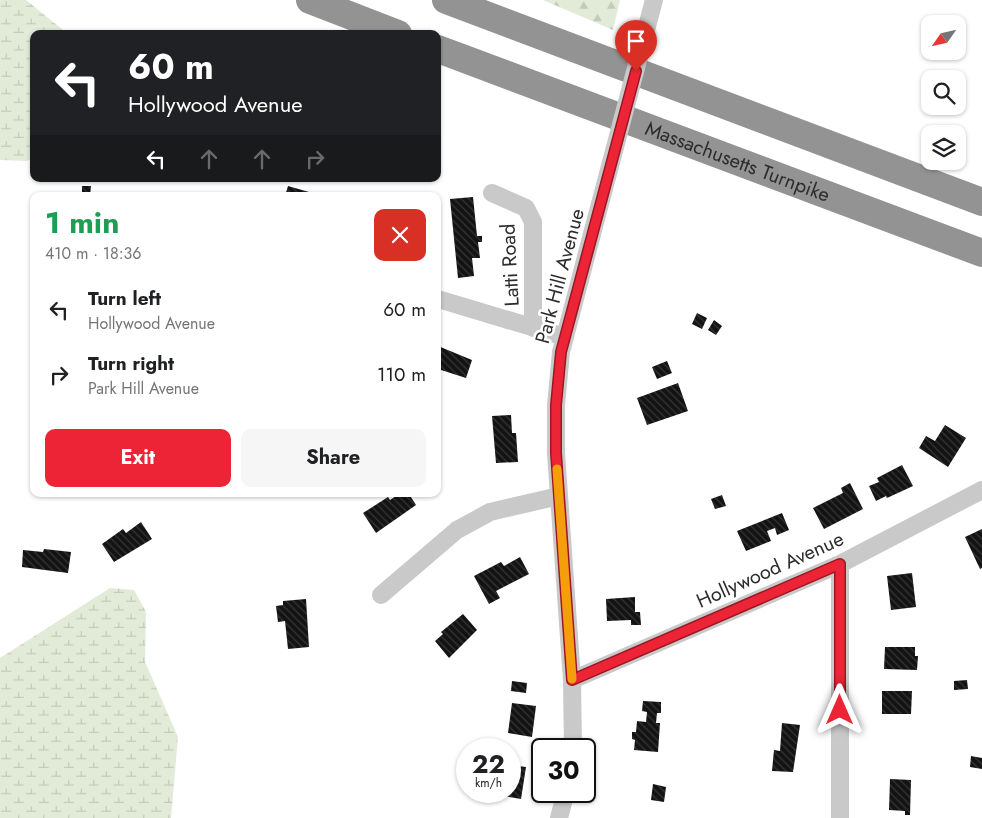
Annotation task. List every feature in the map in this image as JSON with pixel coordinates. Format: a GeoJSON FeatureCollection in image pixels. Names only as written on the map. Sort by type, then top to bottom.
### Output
{"type":"FeatureCollection","features":[{"type":"Feature","properties":{"kind":"highway"},"geometry":{"type":"LineString","coordinates":[[310,0],[388,30]]}},
{"type":"Feature","properties":{"kind":"highway"},"geometry":{"type":"LineString","coordinates":[[446,0],[982,202]]}},
{"type":"Feature","properties":{"kind":"highway","name":"Massachusetts Turnpike"},"geometry":{"type":"LineString","coordinates":[[441,50],[982,253]]}},
{"type":"Feature","properties":{"kind":"street","name":"Park Hill Avenue"},"geometry":{"type":"LineString","coordinates":[[573,738],[572,680],[559,496],[556,405],[561,352],[654,0]]}},
{"type":"Feature","properties":{"kind":"street","name":"Latti Road"},"geometry":{"type":"LineString","coordinates":[[492,193],[526,208],[533,222],[533,328]]}},
{"type":"Feature","properties":{"kind":"street"},"geometry":{"type":"LineString","coordinates":[[441,300],[565,337]]}},
{"type":"Feature","properties":{"kind":"street","name":"Hollywood Avenue"},"geometry":{"type":"LineString","coordinates":[[572,680],[840,564],[982,490]]}},
{"type":"Feature","properties":{"kind":"street"},"geometry":{"type":"LineString","coordinates":[[381,595],[457,530],[490,512],[559,496]]}},
{"type":"Feature","properties":{"kind":"street"},"geometry":{"type":"LineString","coordinates":[[840,564],[840,818]]}},
{"type":"Feature","properties":{"kind":"street"},"geometry":{"type":"LineString","coordinates":[[559,818],[563,803]]}},
{"type":"Feature","properties":{"kind":"green space"},"geometry":{"type":"Polygon","coordinates":[[[0,0],[26,0],[63,30],[30,30],[30,160],[0,160],[0,0]]]}},
{"type":"Feature","properties":{"kind":"green space"},"geometry":{"type":"Polygon","coordinates":[[[543,0],[620,0],[613,30],[543,0]]]}},
{"type":"Feature","properties":{"kind":"green space"},"geometry":{"type":"Polygon","coordinates":[[[110,588],[134,590],[146,612],[145,662],[178,737],[171,818],[0,818],[0,658],[110,588]]]}},
{"type":"Feature","properties":{"kind":"building"},"geometry":{"type":"Polygon","coordinates":[[[82,186],[91,186],[90,192],[82,192],[82,186]]]}},
{"type":"Feature","properties":{"kind":"building"},"geometry":{"type":"Polygon","coordinates":[[[288,186],[309,192],[286,192],[288,186]]]}},
{"type":"Feature","properties":{"kind":"building"},"geometry":{"type":"Polygon","coordinates":[[[473,197],[477,236],[482,236],[482,242],[478,242],[480,258],[472,258],[474,276],[458,278],[450,199],[473,197]]]}},
{"type":"Feature","properties":{"kind":"building"},"geometry":{"type":"Polygon","coordinates":[[[697,313],[707,318],[702,329],[692,324],[697,313]]]}},
{"type":"Feature","properties":{"kind":"building"},"geometry":{"type":"Polygon","coordinates":[[[714,320],[722,326],[716,335],[708,330],[714,320]]]}},
{"type":"Feature","properties":{"kind":"building"},"geometry":{"type":"Polygon","coordinates":[[[441,347],[472,360],[466,378],[441,370],[441,347]]]}},
{"type":"Feature","properties":{"kind":"building"},"geometry":{"type":"Polygon","coordinates":[[[667,361],[672,373],[657,379],[652,367],[667,361]]]}},
{"type":"Feature","properties":{"kind":"building"},"geometry":{"type":"Polygon","coordinates":[[[678,383],[688,411],[647,425],[637,398],[678,383]]]}},
{"type":"Feature","properties":{"kind":"building"},"geometry":{"type":"Polygon","coordinates":[[[511,415],[512,433],[516,433],[518,462],[496,463],[492,416],[511,415]]]}},
{"type":"Feature","properties":{"kind":"building"},"geometry":{"type":"Polygon","coordinates":[[[945,425],[966,438],[948,467],[919,448],[926,436],[935,441],[945,425]]]}},
{"type":"Feature","properties":{"kind":"building"},"geometry":{"type":"Polygon","coordinates":[[[902,465],[913,486],[876,501],[869,486],[879,482],[877,478],[902,465]]]}},
{"type":"Feature","properties":{"kind":"building"},"geometry":{"type":"Polygon","coordinates":[[[850,483],[863,509],[824,529],[813,508],[843,493],[841,488],[850,483]]]}},
{"type":"Feature","properties":{"kind":"building"},"geometry":{"type":"Polygon","coordinates":[[[722,495],[726,506],[715,509],[711,499],[722,495]]]}},
{"type":"Feature","properties":{"kind":"building"},"geometry":{"type":"Polygon","coordinates":[[[388,497],[390,500],[394,497],[411,497],[416,505],[376,533],[363,513],[388,497]]]}},
{"type":"Feature","properties":{"kind":"building"},"geometry":{"type":"Polygon","coordinates":[[[782,513],[789,530],[777,535],[775,528],[767,531],[771,541],[746,551],[737,531],[782,513]]]}},
{"type":"Feature","properties":{"kind":"building"},"geometry":{"type":"Polygon","coordinates":[[[141,522],[152,539],[114,562],[102,544],[123,529],[126,533],[141,522]]]}},
{"type":"Feature","properties":{"kind":"building"},"geometry":{"type":"Polygon","coordinates":[[[982,529],[982,568],[980,569],[965,537],[982,529]]]}},
{"type":"Feature","properties":{"kind":"building"},"geometry":{"type":"Polygon","coordinates":[[[44,549],[71,552],[68,573],[22,567],[23,550],[43,552],[44,549]]]}},
{"type":"Feature","properties":{"kind":"building"},"geometry":{"type":"Polygon","coordinates":[[[520,557],[529,574],[496,591],[500,598],[489,604],[474,576],[501,562],[504,566],[520,557]]]}},
{"type":"Feature","properties":{"kind":"building"},"geometry":{"type":"Polygon","coordinates":[[[912,573],[916,607],[891,610],[887,576],[912,573]]]}},
{"type":"Feature","properties":{"kind":"building"},"geometry":{"type":"Polygon","coordinates":[[[635,597],[635,612],[640,612],[641,625],[631,625],[631,620],[607,621],[606,599],[635,597]]]}},
{"type":"Feature","properties":{"kind":"building"},"geometry":{"type":"Polygon","coordinates":[[[306,599],[309,647],[288,649],[285,621],[278,622],[276,606],[283,605],[283,601],[306,599]]]}},
{"type":"Feature","properties":{"kind":"building"},"geometry":{"type":"Polygon","coordinates":[[[463,614],[477,630],[449,658],[435,641],[443,634],[441,632],[463,614]]]}},
{"type":"Feature","properties":{"kind":"building"},"geometry":{"type":"Polygon","coordinates":[[[885,647],[915,647],[915,656],[918,656],[917,670],[884,669],[885,647]]]}},
{"type":"Feature","properties":{"kind":"building"},"geometry":{"type":"Polygon","coordinates":[[[967,680],[968,689],[954,690],[954,681],[967,680]]]}},
{"type":"Feature","properties":{"kind":"building"},"geometry":{"type":"Polygon","coordinates":[[[512,681],[527,683],[526,693],[511,691],[512,681]]]}},
{"type":"Feature","properties":{"kind":"building"},"geometry":{"type":"Polygon","coordinates":[[[882,691],[912,691],[911,714],[882,714],[882,691]]]}},
{"type":"Feature","properties":{"kind":"building"},"geometry":{"type":"Polygon","coordinates":[[[643,701],[661,702],[661,713],[657,713],[656,723],[660,723],[658,752],[634,750],[635,740],[632,739],[632,732],[636,732],[637,721],[646,722],[647,712],[642,711],[643,701]]]}},
{"type":"Feature","properties":{"kind":"building"},"geometry":{"type":"Polygon","coordinates":[[[512,703],[536,706],[532,737],[508,733],[512,703]]]}},
{"type":"Feature","properties":{"kind":"building"},"geometry":{"type":"Polygon","coordinates":[[[782,723],[800,725],[793,772],[772,771],[774,750],[780,751],[782,723]]]}},
{"type":"Feature","properties":{"kind":"building"},"geometry":{"type":"Polygon","coordinates":[[[971,756],[982,758],[982,769],[970,767],[971,756]]]}},
{"type":"Feature","properties":{"kind":"building"},"geometry":{"type":"Polygon","coordinates":[[[521,766],[526,767],[521,799],[521,766]]]}},
{"type":"Feature","properties":{"kind":"building"},"geometry":{"type":"Polygon","coordinates":[[[890,779],[911,780],[910,815],[905,815],[905,811],[889,810],[890,779]]]}},
{"type":"Feature","properties":{"kind":"building"},"geometry":{"type":"Polygon","coordinates":[[[653,784],[666,787],[664,802],[651,800],[653,784]]]}},
{"type":"Feature","properties":{"kind":"slow traffic"},"geometry":{"type":"LineString","coordinates":[[557,469],[572,679]]}},
{"type":"Feature","properties":{"kind":"route"},"geometry":{"type":"LineString","coordinates":[[636,71],[561,352],[556,405],[556,453],[572,680],[840,564],[840,710]]}}]}
